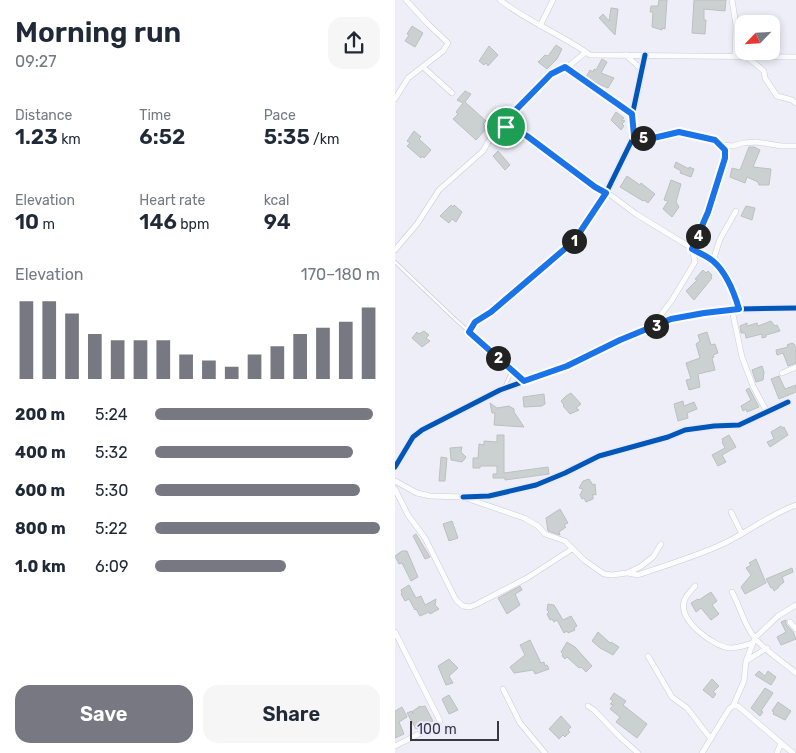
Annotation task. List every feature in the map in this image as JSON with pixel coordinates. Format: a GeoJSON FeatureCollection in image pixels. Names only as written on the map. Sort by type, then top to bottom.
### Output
{"type":"FeatureCollection","features":[{"type":"Feature","properties":{"kind":"street"},"geometry":{"type":"LineString","coordinates":[[395,99],[408,78],[443,51],[448,43],[407,0]]}},
{"type":"Feature","properties":{"kind":"street"},"geometry":{"type":"LineString","coordinates":[[500,0],[590,55],[735,56]]}},
{"type":"Feature","properties":{"kind":"street"},"geometry":{"type":"LineString","coordinates":[[540,26],[553,0]]}},
{"type":"Feature","properties":{"kind":"street"},"geometry":{"type":"LineString","coordinates":[[732,0],[735,19]]}},
{"type":"Feature","properties":{"kind":"street"},"geometry":{"type":"LineString","coordinates":[[395,250],[417,224],[439,190],[483,151],[501,125],[551,74],[570,65],[586,52]]}},
{"type":"Feature","properties":{"kind":"street"},"geometry":{"type":"LineString","coordinates":[[626,55],[641,69]]}},
{"type":"Feature","properties":{"kind":"street"},"geometry":{"type":"LineString","coordinates":[[469,332],[475,322],[491,312],[574,241],[606,193],[634,136],[632,114],[645,55]]}},
{"type":"Feature","properties":{"kind":"street"},"geometry":{"type":"LineString","coordinates":[[780,57],[796,57]]}},
{"type":"Feature","properties":{"kind":"street"},"geometry":{"type":"LineString","coordinates":[[751,60],[764,71],[765,78],[777,96],[796,103]]}},
{"type":"Feature","properties":{"kind":"street"},"geometry":{"type":"LineString","coordinates":[[423,67],[452,94]]}},
{"type":"Feature","properties":{"kind":"street"},"geometry":{"type":"LineString","coordinates":[[565,67],[632,114]]}},
{"type":"Feature","properties":{"kind":"street"},"geometry":{"type":"LineString","coordinates":[[501,125],[527,136],[595,187],[713,261],[729,282],[739,309]]}},
{"type":"Feature","properties":{"kind":"street"},"geometry":{"type":"LineString","coordinates":[[634,136],[649,139],[679,132],[715,140],[725,150],[725,158],[708,212],[692,249],[695,262],[651,328]]}},
{"type":"Feature","properties":{"kind":"street"},"geometry":{"type":"LineString","coordinates":[[720,145],[733,146],[757,142],[781,146],[796,146]]}},
{"type":"Feature","properties":{"kind":"street"},"geometry":{"type":"LineString","coordinates":[[713,261],[720,239],[736,211]]}},
{"type":"Feature","properties":{"kind":"street"},"geometry":{"type":"LineString","coordinates":[[395,467],[413,437],[422,430],[504,389],[567,366],[620,340],[671,319],[739,309],[795,310]]}},
{"type":"Feature","properties":{"kind":"street"},"geometry":{"type":"LineString","coordinates":[[732,310],[742,358],[753,386],[767,412]]}},
{"type":"Feature","properties":{"kind":"street"},"geometry":{"type":"LineString","coordinates":[[781,373],[796,367]]}},
{"type":"Feature","properties":{"kind":"street"},"geometry":{"type":"LineString","coordinates":[[395,481],[408,489],[423,494],[463,497],[489,496],[536,485],[599,456],[668,437],[685,430],[739,425],[788,402]]}},
{"type":"Feature","properties":{"kind":"street"},"geometry":{"type":"LineString","coordinates":[[395,490],[408,515],[425,538],[457,600],[463,606],[469,607],[477,604],[527,578],[572,549]]}},
{"type":"Feature","properties":{"kind":"street"},"geometry":{"type":"LineString","coordinates":[[463,497],[523,518],[538,526],[545,534],[565,541],[584,560],[604,574],[627,573],[640,568],[653,557],[661,544]]}},
{"type":"Feature","properties":{"kind":"street"},"geometry":{"type":"LineString","coordinates":[[627,573],[638,575],[700,554],[743,534],[783,510],[796,505]]}},
{"type":"Feature","properties":{"kind":"street"},"geometry":{"type":"LineString","coordinates":[[731,512],[743,534]]}},
{"type":"Feature","properties":{"kind":"street"},"geometry":{"type":"LineString","coordinates":[[695,586],[683,602],[686,617],[697,631],[721,646],[741,647],[754,640],[778,616],[796,605]]}},
{"type":"Feature","properties":{"kind":"street"},"geometry":{"type":"LineString","coordinates":[[732,592],[754,640],[767,648],[796,673]]}},
{"type":"Feature","properties":{"kind":"street"},"geometry":{"type":"LineString","coordinates":[[790,622],[796,629]]}},
{"type":"Feature","properties":{"kind":"street"},"geometry":{"type":"LineString","coordinates":[[395,632],[440,721],[435,726],[395,746]]}},
{"type":"Feature","properties":{"kind":"street"},"geometry":{"type":"LineString","coordinates":[[702,753],[729,709],[733,706],[744,681],[746,660],[754,640]]}},
{"type":"Feature","properties":{"kind":"street"},"geometry":{"type":"LineString","coordinates":[[746,660],[767,648]]}},
{"type":"Feature","properties":{"kind":"street"},"geometry":{"type":"LineString","coordinates":[[648,656],[672,697],[687,708],[711,739]]}},
{"type":"Feature","properties":{"kind":"street"},"geometry":{"type":"LineString","coordinates":[[503,689],[520,723],[545,753]]}},
{"type":"Feature","properties":{"kind":"street"},"geometry":{"type":"LineString","coordinates":[[588,706],[638,753]]}},
{"type":"Feature","properties":{"kind":"street"},"geometry":{"type":"LineString","coordinates":[[733,706],[738,706],[793,753]]}},
{"type":"Feature","properties":{"kind":"street"},"geometry":{"type":"LineString","coordinates":[[777,753],[781,743]]}},
{"type":"Feature","properties":{"kind":"lane"},"geometry":{"type":"LineString","coordinates":[[395,262],[524,381]]}},
{"type":"Feature","properties":{"kind":"lane"},"geometry":{"type":"LineString","coordinates":[[504,389],[512,371]]}},
{"type":"Feature","properties":{"kind":"building"},"geometry":{"type":"Polygon","coordinates":[[[659,0],[667,0],[665,29],[662,28],[662,30],[652,27],[653,12],[650,12],[651,6],[658,6],[659,0]]]}},
{"type":"Feature","properties":{"kind":"building"},"geometry":{"type":"Polygon","coordinates":[[[694,0],[726,0],[725,11],[704,9],[704,20],[706,20],[705,34],[692,33],[694,0]]]}},
{"type":"Feature","properties":{"kind":"building"},"geometry":{"type":"Polygon","coordinates":[[[611,8],[618,9],[615,35],[599,18],[603,14],[609,21],[611,8]]]}},
{"type":"Feature","properties":{"kind":"building"},"geometry":{"type":"Polygon","coordinates":[[[412,26],[423,33],[415,47],[405,41],[412,26]]]}},
{"type":"Feature","properties":{"kind":"building"},"geometry":{"type":"Polygon","coordinates":[[[556,45],[562,49],[557,59],[547,69],[538,62],[545,55],[548,56],[556,45]]]}},
{"type":"Feature","properties":{"kind":"building"},"geometry":{"type":"Polygon","coordinates":[[[489,46],[498,55],[488,66],[486,63],[484,65],[479,61],[489,46]]]}},
{"type":"Feature","properties":{"kind":"building"},"geometry":{"type":"Polygon","coordinates":[[[602,59],[607,62],[601,73],[614,78],[608,88],[586,77],[590,70],[593,72],[594,69],[596,70],[602,59]]]}},
{"type":"Feature","properties":{"kind":"building"},"geometry":{"type":"Polygon","coordinates":[[[465,91],[471,94],[465,102],[486,121],[483,124],[487,128],[476,140],[453,119],[458,114],[456,112],[463,103],[457,100],[465,91]]]}},
{"type":"Feature","properties":{"kind":"building"},"geometry":{"type":"Polygon","coordinates":[[[616,112],[625,121],[622,124],[624,126],[621,130],[611,120],[616,112]]]}},
{"type":"Feature","properties":{"kind":"building"},"geometry":{"type":"Polygon","coordinates":[[[414,131],[421,137],[419,139],[431,150],[424,158],[422,156],[421,158],[407,146],[410,143],[407,141],[414,131]]]}},
{"type":"Feature","properties":{"kind":"building"},"geometry":{"type":"Polygon","coordinates":[[[749,147],[760,150],[753,167],[771,169],[769,185],[759,185],[758,182],[747,177],[745,183],[730,177],[732,168],[740,170],[749,147]]]}},
{"type":"Feature","properties":{"kind":"building"},"geometry":{"type":"Polygon","coordinates":[[[498,151],[510,165],[505,170],[493,156],[498,151]]]}},
{"type":"Feature","properties":{"kind":"building"},"geometry":{"type":"Polygon","coordinates":[[[676,162],[689,169],[689,167],[694,169],[691,177],[680,173],[681,171],[674,167],[676,162]]]}},
{"type":"Feature","properties":{"kind":"building"},"geometry":{"type":"Polygon","coordinates":[[[627,176],[640,185],[641,183],[655,194],[648,203],[620,187],[627,176]]]}},
{"type":"Feature","properties":{"kind":"building"},"geometry":{"type":"Polygon","coordinates":[[[671,180],[681,184],[676,202],[679,207],[672,217],[663,209],[668,201],[664,200],[671,180]]]}},
{"type":"Feature","properties":{"kind":"building"},"geometry":{"type":"Polygon","coordinates":[[[451,205],[453,207],[454,205],[462,212],[456,222],[452,219],[449,223],[440,216],[451,205]]]}},
{"type":"Feature","properties":{"kind":"building"},"geometry":{"type":"Polygon","coordinates":[[[746,206],[755,208],[752,220],[741,216],[746,206]]]}},
{"type":"Feature","properties":{"kind":"building"},"geometry":{"type":"Polygon","coordinates":[[[703,270],[706,273],[708,271],[712,278],[694,300],[686,291],[697,280],[695,279],[703,270]]]}},
{"type":"Feature","properties":{"kind":"building"},"geometry":{"type":"Polygon","coordinates":[[[771,321],[775,326],[777,325],[780,331],[762,338],[762,334],[746,338],[745,333],[741,333],[740,326],[747,323],[747,326],[757,323],[758,326],[771,321]]]}},
{"type":"Feature","properties":{"kind":"building"},"geometry":{"type":"Polygon","coordinates":[[[424,331],[429,335],[426,338],[430,341],[422,347],[412,338],[417,332],[419,334],[424,331]]]}},
{"type":"Feature","properties":{"kind":"building"},"geometry":{"type":"Polygon","coordinates":[[[707,332],[711,345],[715,344],[718,353],[713,355],[714,357],[712,358],[715,370],[698,374],[700,387],[689,390],[686,380],[691,379],[686,363],[700,358],[696,344],[700,341],[698,335],[707,332]]]}},
{"type":"Feature","properties":{"kind":"building"},"geometry":{"type":"Polygon","coordinates":[[[792,343],[796,348],[796,363],[788,366],[783,353],[777,355],[776,350],[788,347],[787,345],[792,343]]]}},
{"type":"Feature","properties":{"kind":"building"},"geometry":{"type":"Polygon","coordinates":[[[762,366],[764,372],[763,380],[756,382],[752,370],[762,366]]]}},
{"type":"Feature","properties":{"kind":"building"},"geometry":{"type":"Polygon","coordinates":[[[779,376],[785,389],[796,385],[796,392],[779,399],[771,379],[779,376]]]}},
{"type":"Feature","properties":{"kind":"building"},"geometry":{"type":"Polygon","coordinates":[[[749,388],[759,407],[747,412],[746,409],[743,411],[741,406],[751,400],[746,390],[749,388]]]}},
{"type":"Feature","properties":{"kind":"building"},"geometry":{"type":"Polygon","coordinates":[[[571,393],[581,404],[576,408],[579,410],[570,414],[561,401],[571,393]]]}},
{"type":"Feature","properties":{"kind":"building"},"geometry":{"type":"Polygon","coordinates":[[[544,394],[545,404],[542,406],[524,407],[523,397],[544,394]]]}},
{"type":"Feature","properties":{"kind":"building"},"geometry":{"type":"Polygon","coordinates":[[[683,401],[684,406],[694,402],[697,409],[687,413],[688,418],[678,421],[674,404],[683,401]]]}},
{"type":"Feature","properties":{"kind":"building"},"geometry":{"type":"Polygon","coordinates":[[[490,403],[497,408],[509,406],[514,409],[524,427],[494,425],[495,413],[492,413],[490,403]]]}},
{"type":"Feature","properties":{"kind":"building"},"geometry":{"type":"Polygon","coordinates":[[[781,426],[782,428],[784,427],[788,435],[770,447],[767,442],[774,439],[771,432],[781,426]]]}},
{"type":"Feature","properties":{"kind":"building"},"geometry":{"type":"Polygon","coordinates":[[[497,435],[504,435],[504,473],[548,467],[549,474],[505,480],[505,478],[493,478],[493,474],[497,474],[497,466],[473,468],[473,458],[478,458],[479,444],[484,445],[484,441],[497,442],[497,435]]]}},
{"type":"Feature","properties":{"kind":"building"},"geometry":{"type":"Polygon","coordinates":[[[729,435],[736,447],[722,455],[726,462],[718,466],[712,455],[725,448],[722,439],[729,435]]]}},
{"type":"Feature","properties":{"kind":"building"},"geometry":{"type":"Polygon","coordinates":[[[462,447],[461,452],[466,457],[464,460],[462,462],[451,460],[450,448],[462,447]]]}},
{"type":"Feature","properties":{"kind":"building"},"geometry":{"type":"Polygon","coordinates":[[[441,457],[447,458],[445,481],[439,481],[441,457]]]}},
{"type":"Feature","properties":{"kind":"building"},"geometry":{"type":"Polygon","coordinates":[[[589,479],[593,485],[595,484],[596,495],[593,494],[593,499],[586,502],[580,495],[583,489],[579,488],[583,481],[589,479]]]}},
{"type":"Feature","properties":{"kind":"building"},"geometry":{"type":"Polygon","coordinates":[[[560,509],[568,523],[559,532],[560,535],[548,531],[546,518],[560,509]]]}},
{"type":"Feature","properties":{"kind":"building"},"geometry":{"type":"Polygon","coordinates":[[[452,521],[458,538],[449,541],[443,524],[452,521]]]}},
{"type":"Feature","properties":{"kind":"building"},"geometry":{"type":"Polygon","coordinates":[[[416,534],[430,557],[425,559],[413,536],[416,534]]]}},
{"type":"Feature","properties":{"kind":"building"},"geometry":{"type":"Polygon","coordinates":[[[402,551],[407,551],[418,577],[411,581],[402,563],[399,564],[395,556],[402,551]]]}},
{"type":"Feature","properties":{"kind":"building"},"geometry":{"type":"Polygon","coordinates":[[[756,559],[766,583],[745,594],[741,587],[751,575],[746,568],[751,565],[749,563],[756,559]]]}},
{"type":"Feature","properties":{"kind":"building"},"geometry":{"type":"Polygon","coordinates":[[[792,568],[793,572],[782,577],[784,582],[774,591],[766,579],[792,568]]]}},
{"type":"Feature","properties":{"kind":"building"},"geometry":{"type":"Polygon","coordinates":[[[409,585],[416,598],[421,596],[425,605],[436,599],[435,605],[439,609],[430,614],[429,612],[420,616],[409,599],[405,601],[401,594],[401,590],[409,585]]]}},
{"type":"Feature","properties":{"kind":"building"},"geometry":{"type":"Polygon","coordinates":[[[520,586],[522,590],[515,594],[520,605],[507,614],[498,598],[520,586]]]}},
{"type":"Feature","properties":{"kind":"building"},"geometry":{"type":"Polygon","coordinates":[[[711,592],[717,601],[712,605],[719,614],[711,620],[701,608],[696,612],[691,603],[711,592]]]}},
{"type":"Feature","properties":{"kind":"building"},"geometry":{"type":"Polygon","coordinates":[[[548,604],[554,605],[563,620],[571,616],[577,626],[574,628],[575,630],[564,633],[557,620],[554,622],[552,619],[550,620],[547,614],[549,612],[547,610],[548,604]]]}},
{"type":"Feature","properties":{"kind":"building"},"geometry":{"type":"Polygon","coordinates":[[[786,620],[786,624],[796,639],[781,645],[777,637],[786,632],[781,622],[786,620]]]}},
{"type":"Feature","properties":{"kind":"building"},"geometry":{"type":"Polygon","coordinates":[[[598,632],[610,643],[619,647],[613,655],[592,641],[598,632]]]}},
{"type":"Feature","properties":{"kind":"building"},"geometry":{"type":"Polygon","coordinates":[[[530,640],[541,663],[544,662],[545,666],[547,665],[549,669],[535,674],[533,670],[514,673],[510,667],[525,655],[520,645],[530,640]]]}},
{"type":"Feature","properties":{"kind":"building"},"geometry":{"type":"Polygon","coordinates":[[[567,642],[575,647],[592,666],[586,672],[567,657],[565,659],[562,656],[561,652],[567,642]]]}},
{"type":"Feature","properties":{"kind":"building"},"geometry":{"type":"Polygon","coordinates":[[[449,659],[458,668],[449,676],[453,683],[446,685],[438,666],[449,659]]]}},
{"type":"Feature","properties":{"kind":"building"},"geometry":{"type":"Polygon","coordinates":[[[759,671],[765,676],[768,671],[776,677],[771,685],[755,675],[759,671]]]}},
{"type":"Feature","properties":{"kind":"building"},"geometry":{"type":"Polygon","coordinates":[[[712,679],[719,686],[713,692],[716,694],[713,698],[703,690],[712,679]]]}},
{"type":"Feature","properties":{"kind":"building"},"geometry":{"type":"Polygon","coordinates":[[[765,688],[773,693],[761,711],[763,712],[760,716],[751,708],[765,688]]]}},
{"type":"Feature","properties":{"kind":"building"},"geometry":{"type":"Polygon","coordinates":[[[614,693],[626,701],[623,705],[647,724],[637,738],[616,722],[620,717],[610,709],[613,705],[610,704],[613,701],[610,699],[614,693]]]}},
{"type":"Feature","properties":{"kind":"building"},"geometry":{"type":"Polygon","coordinates":[[[449,695],[458,710],[449,714],[442,699],[449,695]]]}},
{"type":"Feature","properties":{"kind":"building"},"geometry":{"type":"Polygon","coordinates":[[[778,702],[791,711],[785,720],[773,714],[774,712],[772,711],[778,702]]]}},
{"type":"Feature","properties":{"kind":"building"},"geometry":{"type":"Polygon","coordinates":[[[420,706],[425,706],[433,721],[416,729],[407,713],[412,711],[413,714],[413,711],[420,706]]]}},
{"type":"Feature","properties":{"kind":"building"},"geometry":{"type":"Polygon","coordinates":[[[402,707],[407,717],[399,722],[404,734],[395,738],[395,711],[402,707]]]}},
{"type":"Feature","properties":{"kind":"building"},"geometry":{"type":"Polygon","coordinates":[[[561,716],[571,727],[568,730],[570,732],[565,737],[563,735],[559,739],[549,729],[561,716]]]}},
{"type":"Feature","properties":{"kind":"cycle path"},"geometry":{"type":"LineString","coordinates":[[469,332],[475,322],[491,313],[574,241],[606,193],[634,136],[632,116],[645,55]]}},
{"type":"Feature","properties":{"kind":"cycle path"},"geometry":{"type":"LineString","coordinates":[[395,467],[413,437],[422,430],[500,390],[567,366],[620,340],[672,319],[739,309],[796,308]]}},
{"type":"Feature","properties":{"kind":"cycle path"},"geometry":{"type":"LineString","coordinates":[[463,497],[489,496],[536,485],[599,456],[668,437],[685,430],[739,425],[788,402]]}},
{"type":"Feature","properties":{"kind":"route"},"geometry":{"type":"LineString","coordinates":[[565,67],[605,93],[616,104],[632,114],[634,136],[649,139],[679,132],[715,140],[725,150],[725,158],[708,212],[692,249],[713,261],[725,276],[734,292],[739,309],[671,319],[620,340],[567,366],[524,381],[514,374],[469,332],[475,322],[491,312],[574,241],[606,193],[552,156],[527,136],[506,127],[501,125],[509,116],[551,74],[565,67]]}}]}
